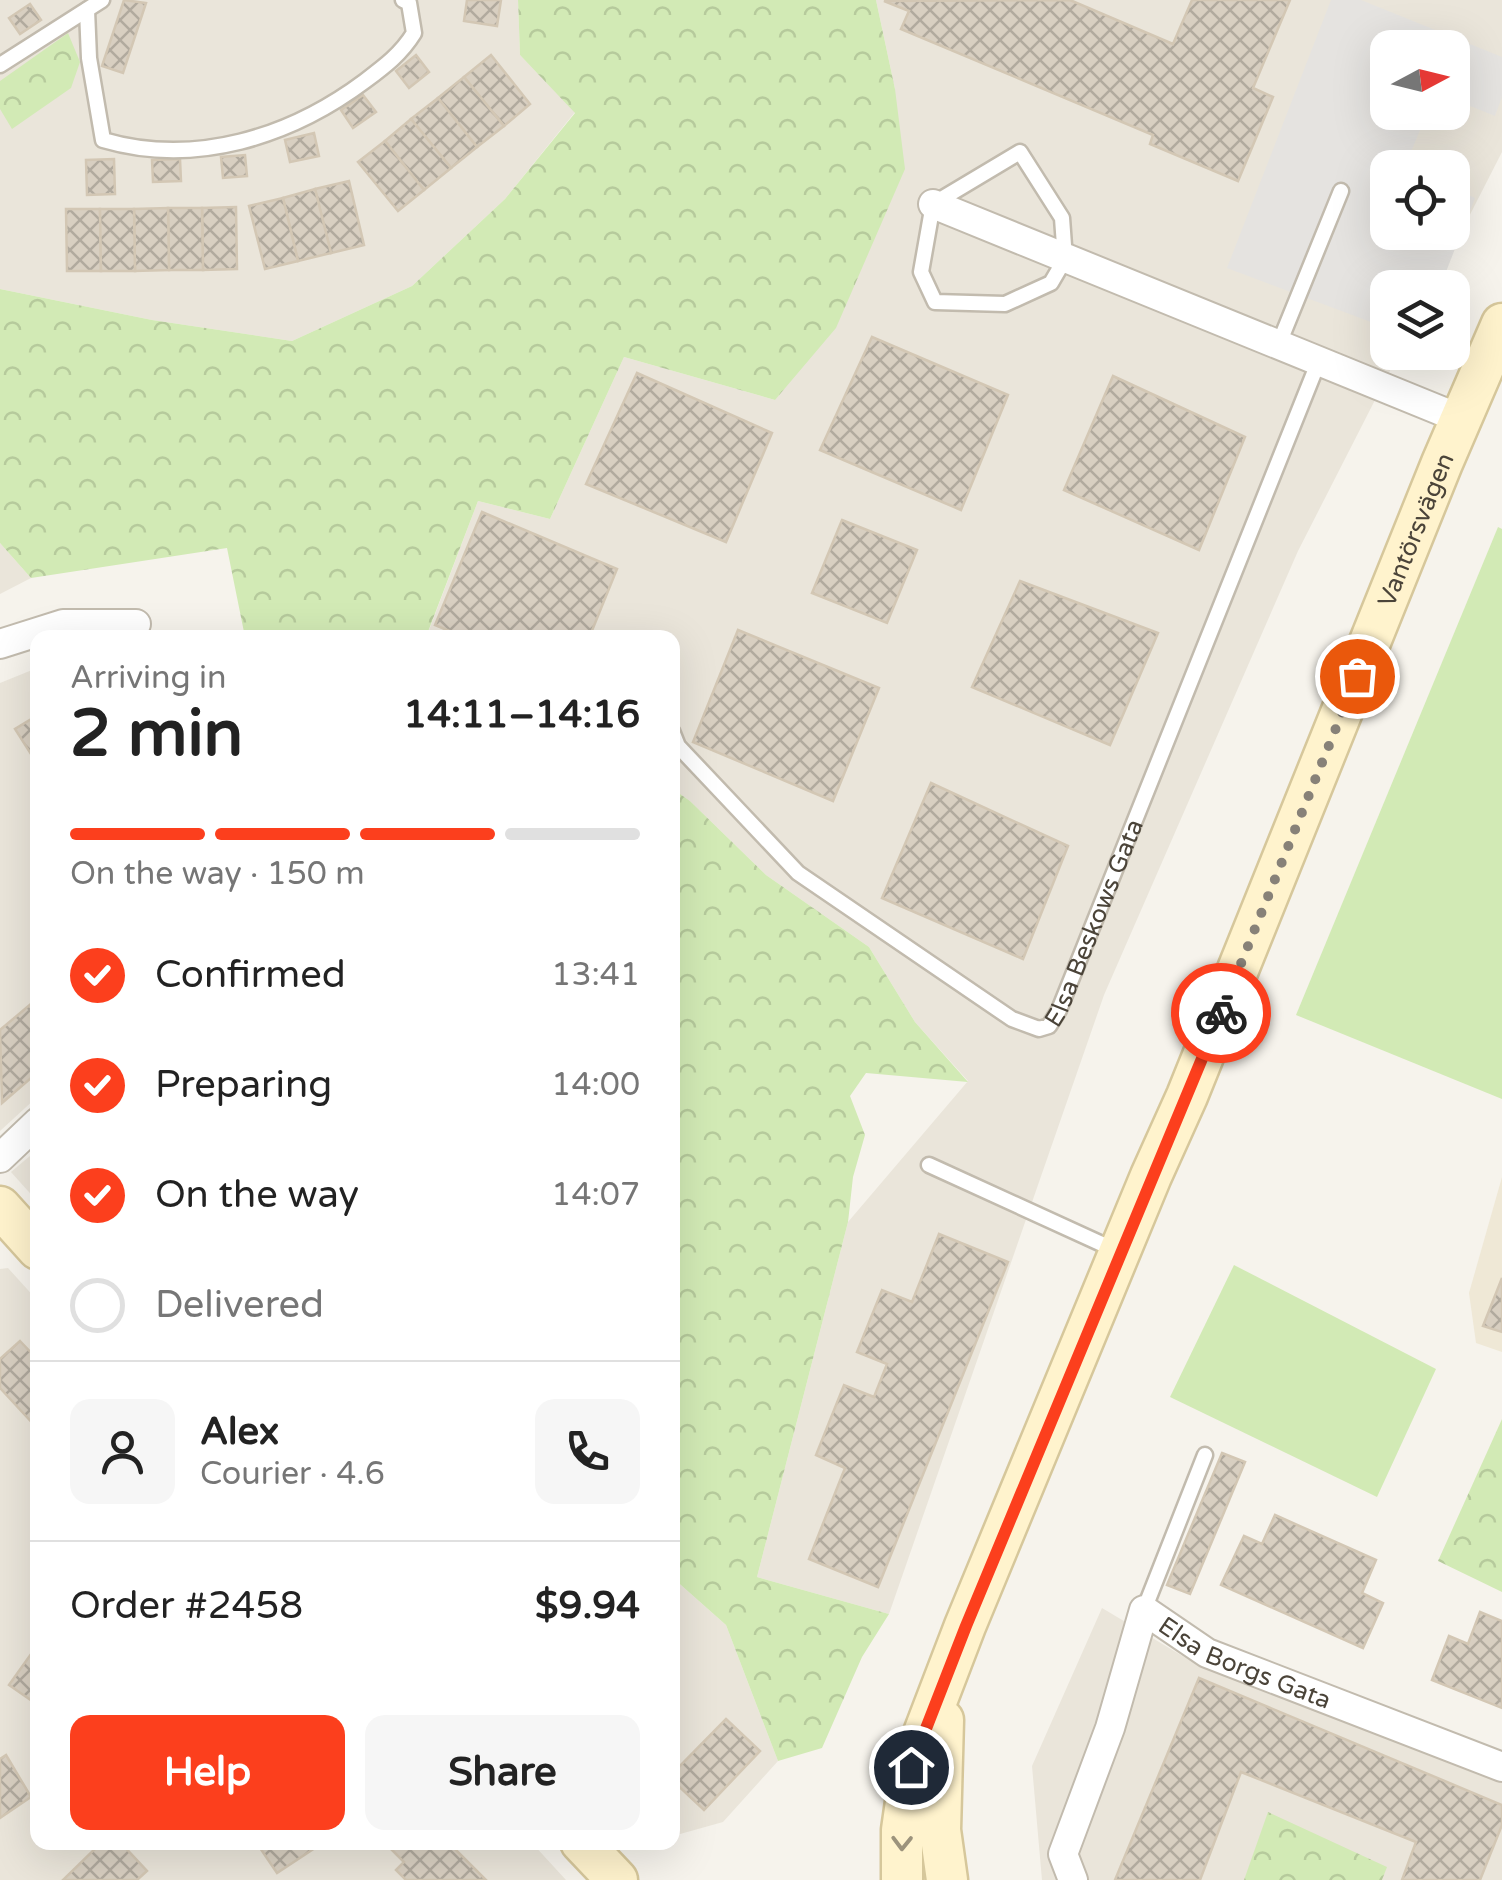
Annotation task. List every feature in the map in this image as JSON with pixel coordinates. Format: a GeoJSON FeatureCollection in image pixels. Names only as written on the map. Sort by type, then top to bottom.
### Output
{"type":"FeatureCollection","features":[{"type":"Feature","properties":{"kind":"street"},"geometry":{"type":"LineString","coordinates":[[933,204],[1461,418]]}},
{"type":"Feature","properties":{"kind":"street","name":"Vantörsvägen"},"geometry":{"type":"LineString","coordinates":[[902,1880],[902,1830],[911,1767],[1502,324]]}},
{"type":"Feature","properties":{"kind":"street"},"geometry":{"type":"LineString","coordinates":[[44,630],[63,624],[136,624]]}},
{"type":"Feature","properties":{"kind":"street"},"geometry":{"type":"LineString","coordinates":[[0,644],[30,634]]}},
{"type":"Feature","properties":{"kind":"street"},"geometry":{"type":"LineString","coordinates":[[0,1158],[30,1130]]}},
{"type":"Feature","properties":{"kind":"street"},"geometry":{"type":"LineString","coordinates":[[0,1207],[30,1240]]}},
{"type":"Feature","properties":{"kind":"street","name":"Elsa Borgs Gata"},"geometry":{"type":"LineString","coordinates":[[1073,1880],[1063,1854],[1110,1728],[1144,1610],[1207,1654],[1502,1768]]}},
{"type":"Feature","properties":{"kind":"street","name":"Vantörsvägen"},"geometry":{"type":"LineString","coordinates":[[945,1682],[940,1830],[947,1880]]}},
{"type":"Feature","properties":{"kind":"street"},"geometry":{"type":"LineString","coordinates":[[589,1850],[617,1880]]}},
{"type":"Feature","properties":{"kind":"lane"},"geometry":{"type":"LineString","coordinates":[[0,65],[102,0]]}},
{"type":"Feature","properties":{"kind":"lane"},"geometry":{"type":"LineString","coordinates":[[87,10],[103,140],[138,150],[217,148],[246,143],[294,124],[340,100],[402,53],[414,33],[409,3],[403,0]]}},
{"type":"Feature","properties":{"kind":"lane"},"geometry":{"type":"LineString","coordinates":[[1020,152],[1062,218],[1066,259],[1051,283],[1006,304],[934,302],[921,272],[933,204],[1020,152]]}},
{"type":"Feature","properties":{"kind":"lane"},"geometry":{"type":"LineString","coordinates":[[1278,346],[1342,191]]}},
{"type":"Feature","properties":{"kind":"lane","name":"Elsa Beskows Gata"},"geometry":{"type":"LineString","coordinates":[[680,748],[798,873],[1012,1020],[1038,1029],[1049,1026],[1318,363]]}},
{"type":"Feature","properties":{"kind":"lane"},"geometry":{"type":"LineString","coordinates":[[929,1165],[1120,1252]]}},
{"type":"Feature","properties":{"kind":"lane"},"geometry":{"type":"LineString","coordinates":[[1144,1610],[1205,1455]]}},
{"type":"Feature","properties":{"kind":"shaded area"},"geometry":{"type":"Polygon","coordinates":[[[0,0],[518,0],[520,55],[575,112],[505,199],[412,286],[292,341],[152,320],[0,289],[0,0]]]}},
{"type":"Feature","properties":{"kind":"shaded area"},"geometry":{"type":"Polygon","coordinates":[[[876,0],[1502,0],[1502,152],[1470,215],[1470,150],[1370,150],[1370,250],[1452,250],[1442,270],[1370,270],[1370,370],[1390,370],[1298,551],[1104,995],[889,1614],[757,1577],[848,1222],[968,1081],[915,1022],[869,947],[766,875],[680,794],[680,630],[429,630],[478,501],[550,519],[624,357],[775,400],[895,89],[876,0]]]}},
{"type":"Feature","properties":{"kind":"shaded area"},"geometry":{"type":"Polygon","coordinates":[[[1331,0],[1361,0],[1435,30],[1370,30],[1370,130],[1420,130],[1412,150],[1370,150],[1370,250],[1455,250],[1447,270],[1370,270],[1370,322],[1227,268],[1331,0]]]}},
{"type":"Feature","properties":{"kind":"shaded area"},"geometry":{"type":"Polygon","coordinates":[[[1470,44],[1502,57],[1502,97],[1495,116],[1470,106],[1470,44]]]}},
{"type":"Feature","properties":{"kind":"shaded area"},"geometry":{"type":"Polygon","coordinates":[[[0,543],[31,578],[0,594],[0,543]]]}},
{"type":"Feature","properties":{"kind":"shaded area"},"geometry":{"type":"Polygon","coordinates":[[[30,671],[30,1103],[0,1131],[0,683],[30,671]]]}},
{"type":"Feature","properties":{"kind":"shaded area"},"geometry":{"type":"Polygon","coordinates":[[[30,1156],[30,1193],[11,1172],[30,1156]]]}},
{"type":"Feature","properties":{"kind":"shaded area"},"geometry":{"type":"Polygon","coordinates":[[[1502,1177],[1502,1352],[1476,1343],[1469,1293],[1502,1177]]]}},
{"type":"Feature","properties":{"kind":"shaded area"},"geometry":{"type":"Polygon","coordinates":[[[8,1268],[30,1292],[30,1850],[538,1850],[566,1880],[0,1880],[0,1269],[8,1268]]]}},
{"type":"Feature","properties":{"kind":"shaded area"},"geometry":{"type":"Polygon","coordinates":[[[680,1584],[726,1625],[778,1761],[723,1822],[680,1834],[680,1584]]]}},
{"type":"Feature","properties":{"kind":"shaded area"},"geometry":{"type":"Polygon","coordinates":[[[1102,1608],[1196,1664],[1502,1778],[1502,1880],[1042,1880],[1032,1766],[1102,1608]]]}},
{"type":"Feature","properties":{"kind":"green space"},"geometry":{"type":"Polygon","coordinates":[[[518,0],[876,0],[895,89],[905,169],[836,328],[775,400],[624,357],[550,519],[478,501],[429,630],[244,630],[227,548],[31,578],[0,543],[0,289],[152,320],[292,341],[412,286],[505,199],[575,113],[520,55],[518,0]]]}},
{"type":"Feature","properties":{"kind":"green space"},"geometry":{"type":"Polygon","coordinates":[[[68,33],[80,62],[71,88],[12,129],[0,109],[0,81],[68,33]]]}},
{"type":"Feature","properties":{"kind":"green space"},"geometry":{"type":"Polygon","coordinates":[[[1498,527],[1502,529],[1502,1099],[1296,1015],[1498,527]]]}},
{"type":"Feature","properties":{"kind":"green space"},"geometry":{"type":"Polygon","coordinates":[[[680,794],[766,875],[869,947],[915,1022],[968,1082],[866,1073],[850,1096],[865,1135],[853,1177],[848,1222],[757,1577],[889,1614],[862,1657],[822,1748],[778,1761],[726,1625],[680,1584],[680,794]]]}},
{"type":"Feature","properties":{"kind":"green space"},"geometry":{"type":"Polygon","coordinates":[[[1234,1265],[1436,1369],[1377,1497],[1170,1397],[1234,1265]]]}},
{"type":"Feature","properties":{"kind":"green space"},"geometry":{"type":"Polygon","coordinates":[[[1502,1419],[1502,1592],[1438,1561],[1502,1419]]]}},
{"type":"Feature","properties":{"kind":"green space"},"geometry":{"type":"Polygon","coordinates":[[[1268,1812],[1387,1867],[1382,1880],[1244,1880],[1268,1812]]]}},
{"type":"Feature","properties":{"kind":"building"},"geometry":{"type":"Polygon","coordinates":[[[124,0],[146,3],[123,73],[102,66],[124,0]]]}},
{"type":"Feature","properties":{"kind":"building"},"geometry":{"type":"Polygon","coordinates":[[[467,0],[501,0],[497,26],[464,21],[467,0]]]}},
{"type":"Feature","properties":{"kind":"building"},"geometry":{"type":"Polygon","coordinates":[[[1070,0],[1173,44],[1192,0],[1290,0],[1253,88],[1273,97],[1238,181],[1150,144],[1153,135],[901,29],[909,11],[884,1],[1070,0]]]}},
{"type":"Feature","properties":{"kind":"building"},"geometry":{"type":"Polygon","coordinates":[[[30,4],[41,20],[20,34],[9,18],[30,4]]]}},
{"type":"Feature","properties":{"kind":"building"},"geometry":{"type":"Polygon","coordinates":[[[416,55],[429,72],[409,88],[396,71],[416,55]]]}},
{"type":"Feature","properties":{"kind":"building"},"geometry":{"type":"Polygon","coordinates":[[[491,55],[530,104],[504,126],[464,77],[491,55]]]}},
{"type":"Feature","properties":{"kind":"building"},"geometry":{"type":"Polygon","coordinates":[[[464,77],[504,126],[477,147],[438,98],[464,77]]]}},
{"type":"Feature","properties":{"kind":"building"},"geometry":{"type":"Polygon","coordinates":[[[363,95],[376,112],[353,128],[341,110],[363,95]]]}},
{"type":"Feature","properties":{"kind":"building"},"geometry":{"type":"Polygon","coordinates":[[[438,98],[477,147],[451,168],[411,119],[438,98]]]}},
{"type":"Feature","properties":{"kind":"building"},"geometry":{"type":"Polygon","coordinates":[[[411,119],[451,168],[424,190],[385,141],[411,119]]]}},
{"type":"Feature","properties":{"kind":"building"},"geometry":{"type":"Polygon","coordinates":[[[314,133],[319,156],[290,162],[285,140],[314,133]]]}},
{"type":"Feature","properties":{"kind":"building"},"geometry":{"type":"Polygon","coordinates":[[[385,141],[424,190],[398,211],[358,162],[385,141]]]}},
{"type":"Feature","properties":{"kind":"building"},"geometry":{"type":"Polygon","coordinates":[[[245,155],[247,176],[223,178],[221,157],[245,155]]]}},
{"type":"Feature","properties":{"kind":"building"},"geometry":{"type":"Polygon","coordinates":[[[114,159],[115,194],[87,195],[86,160],[114,159]]]}},
{"type":"Feature","properties":{"kind":"building"},"geometry":{"type":"Polygon","coordinates":[[[180,159],[181,181],[153,182],[152,160],[180,159]]]}},
{"type":"Feature","properties":{"kind":"building"},"geometry":{"type":"Polygon","coordinates":[[[349,181],[364,245],[331,253],[315,189],[349,181]]]}},
{"type":"Feature","properties":{"kind":"building"},"geometry":{"type":"Polygon","coordinates":[[[315,189],[331,253],[298,261],[283,198],[315,189]]]}},
{"type":"Feature","properties":{"kind":"building"},"geometry":{"type":"Polygon","coordinates":[[[283,198],[298,261],[265,269],[249,206],[283,198]]]}},
{"type":"Feature","properties":{"kind":"building"},"geometry":{"type":"Polygon","coordinates":[[[236,207],[237,269],[203,270],[202,208],[236,207]]]}},
{"type":"Feature","properties":{"kind":"building"},"geometry":{"type":"Polygon","coordinates":[[[168,208],[202,208],[203,270],[169,270],[168,208]]]}},
{"type":"Feature","properties":{"kind":"building"},"geometry":{"type":"Polygon","coordinates":[[[168,208],[169,270],[135,271],[134,209],[168,208]]]}},
{"type":"Feature","properties":{"kind":"building"},"geometry":{"type":"Polygon","coordinates":[[[66,209],[100,209],[101,271],[67,271],[66,209]]]}},
{"type":"Feature","properties":{"kind":"building"},"geometry":{"type":"Polygon","coordinates":[[[100,209],[134,209],[135,271],[101,271],[100,209]]]}},
{"type":"Feature","properties":{"kind":"building"},"geometry":{"type":"Polygon","coordinates":[[[872,337],[1008,395],[961,510],[820,450],[872,337]]]}},
{"type":"Feature","properties":{"kind":"building"},"geometry":{"type":"Polygon","coordinates":[[[637,373],[772,433],[726,542],[586,484],[637,373]]]}},
{"type":"Feature","properties":{"kind":"building"},"geometry":{"type":"Polygon","coordinates":[[[1113,376],[1245,437],[1199,550],[1064,490],[1113,376]]]}},
{"type":"Feature","properties":{"kind":"building"},"geometry":{"type":"Polygon","coordinates":[[[482,512],[617,569],[592,630],[447,630],[435,625],[482,512]]]}},
{"type":"Feature","properties":{"kind":"building"},"geometry":{"type":"Polygon","coordinates":[[[842,520],[917,550],[887,623],[812,593],[842,520]]]}},
{"type":"Feature","properties":{"kind":"building"},"geometry":{"type":"Polygon","coordinates":[[[1020,581],[1158,633],[1110,745],[972,687],[1020,581]]]}},
{"type":"Feature","properties":{"kind":"building"},"geometry":{"type":"Polygon","coordinates":[[[738,630],[879,688],[833,801],[693,742],[738,630]]]}},
{"type":"Feature","properties":{"kind":"building"},"geometry":{"type":"Polygon","coordinates":[[[30,720],[30,752],[15,729],[30,720]]]}},
{"type":"Feature","properties":{"kind":"building"},"geometry":{"type":"Polygon","coordinates":[[[931,783],[1068,846],[1023,959],[882,898],[931,783]]]}},
{"type":"Feature","properties":{"kind":"building"},"geometry":{"type":"Polygon","coordinates":[[[30,1005],[30,1079],[2,1103],[0,1030],[30,1005]]]}},
{"type":"Feature","properties":{"kind":"building"},"geometry":{"type":"Polygon","coordinates":[[[939,1234],[1008,1262],[878,1587],[809,1559],[845,1468],[816,1455],[844,1385],[874,1397],[887,1364],[857,1352],[882,1290],[912,1302],[939,1234]]]}},
{"type":"Feature","properties":{"kind":"building"},"geometry":{"type":"Polygon","coordinates":[[[1502,1278],[1502,1332],[1483,1326],[1502,1278]]]}},
{"type":"Feature","properties":{"kind":"building"},"geometry":{"type":"Polygon","coordinates":[[[20,1341],[30,1352],[30,1420],[0,1388],[0,1359],[20,1341]]]}},
{"type":"Feature","properties":{"kind":"building"},"geometry":{"type":"Polygon","coordinates":[[[1222,1453],[1245,1462],[1190,1594],[1167,1585],[1222,1453]]]}},
{"type":"Feature","properties":{"kind":"building"},"geometry":{"type":"Polygon","coordinates":[[[1275,1515],[1376,1560],[1362,1593],[1383,1603],[1363,1648],[1221,1585],[1244,1536],[1262,1544],[1275,1515]]]}},
{"type":"Feature","properties":{"kind":"building"},"geometry":{"type":"Polygon","coordinates":[[[1480,1612],[1502,1621],[1502,1708],[1432,1680],[1449,1636],[1468,1644],[1480,1612]]]}},
{"type":"Feature","properties":{"kind":"building"},"geometry":{"type":"Polygon","coordinates":[[[30,1655],[30,1699],[9,1685],[30,1655]]]}},
{"type":"Feature","properties":{"kind":"building"},"geometry":{"type":"Polygon","coordinates":[[[1199,1678],[1502,1805],[1502,1825],[1480,1880],[1402,1880],[1416,1842],[1241,1772],[1200,1880],[1115,1880],[1199,1678]]]}},
{"type":"Feature","properties":{"kind":"building"},"geometry":{"type":"Polygon","coordinates":[[[726,1719],[760,1751],[704,1810],[680,1788],[680,1766],[726,1719]]]}},
{"type":"Feature","properties":{"kind":"building"},"geometry":{"type":"Polygon","coordinates":[[[6,1755],[30,1798],[0,1818],[0,1759],[6,1755]]]}},
{"type":"Feature","properties":{"kind":"building"},"geometry":{"type":"Polygon","coordinates":[[[94,1850],[127,1850],[147,1871],[137,1880],[63,1880],[94,1850]]]}},
{"type":"Feature","properties":{"kind":"building"},"geometry":{"type":"Polygon","coordinates":[[[261,1850],[312,1850],[277,1873],[261,1850]]]}},
{"type":"Feature","properties":{"kind":"building"},"geometry":{"type":"Polygon","coordinates":[[[392,1850],[456,1850],[486,1880],[406,1880],[396,1870],[404,1862],[392,1850]]]}},
{"type":"Feature","properties":{"kind":"way so far"},"geometry":{"type":"LineString","coordinates":[[1221,1013],[1357,676]]}},
{"type":"Feature","properties":{"kind":"route"},"geometry":{"type":"LineString","coordinates":[[911,1767],[1221,1013]]}}]}
